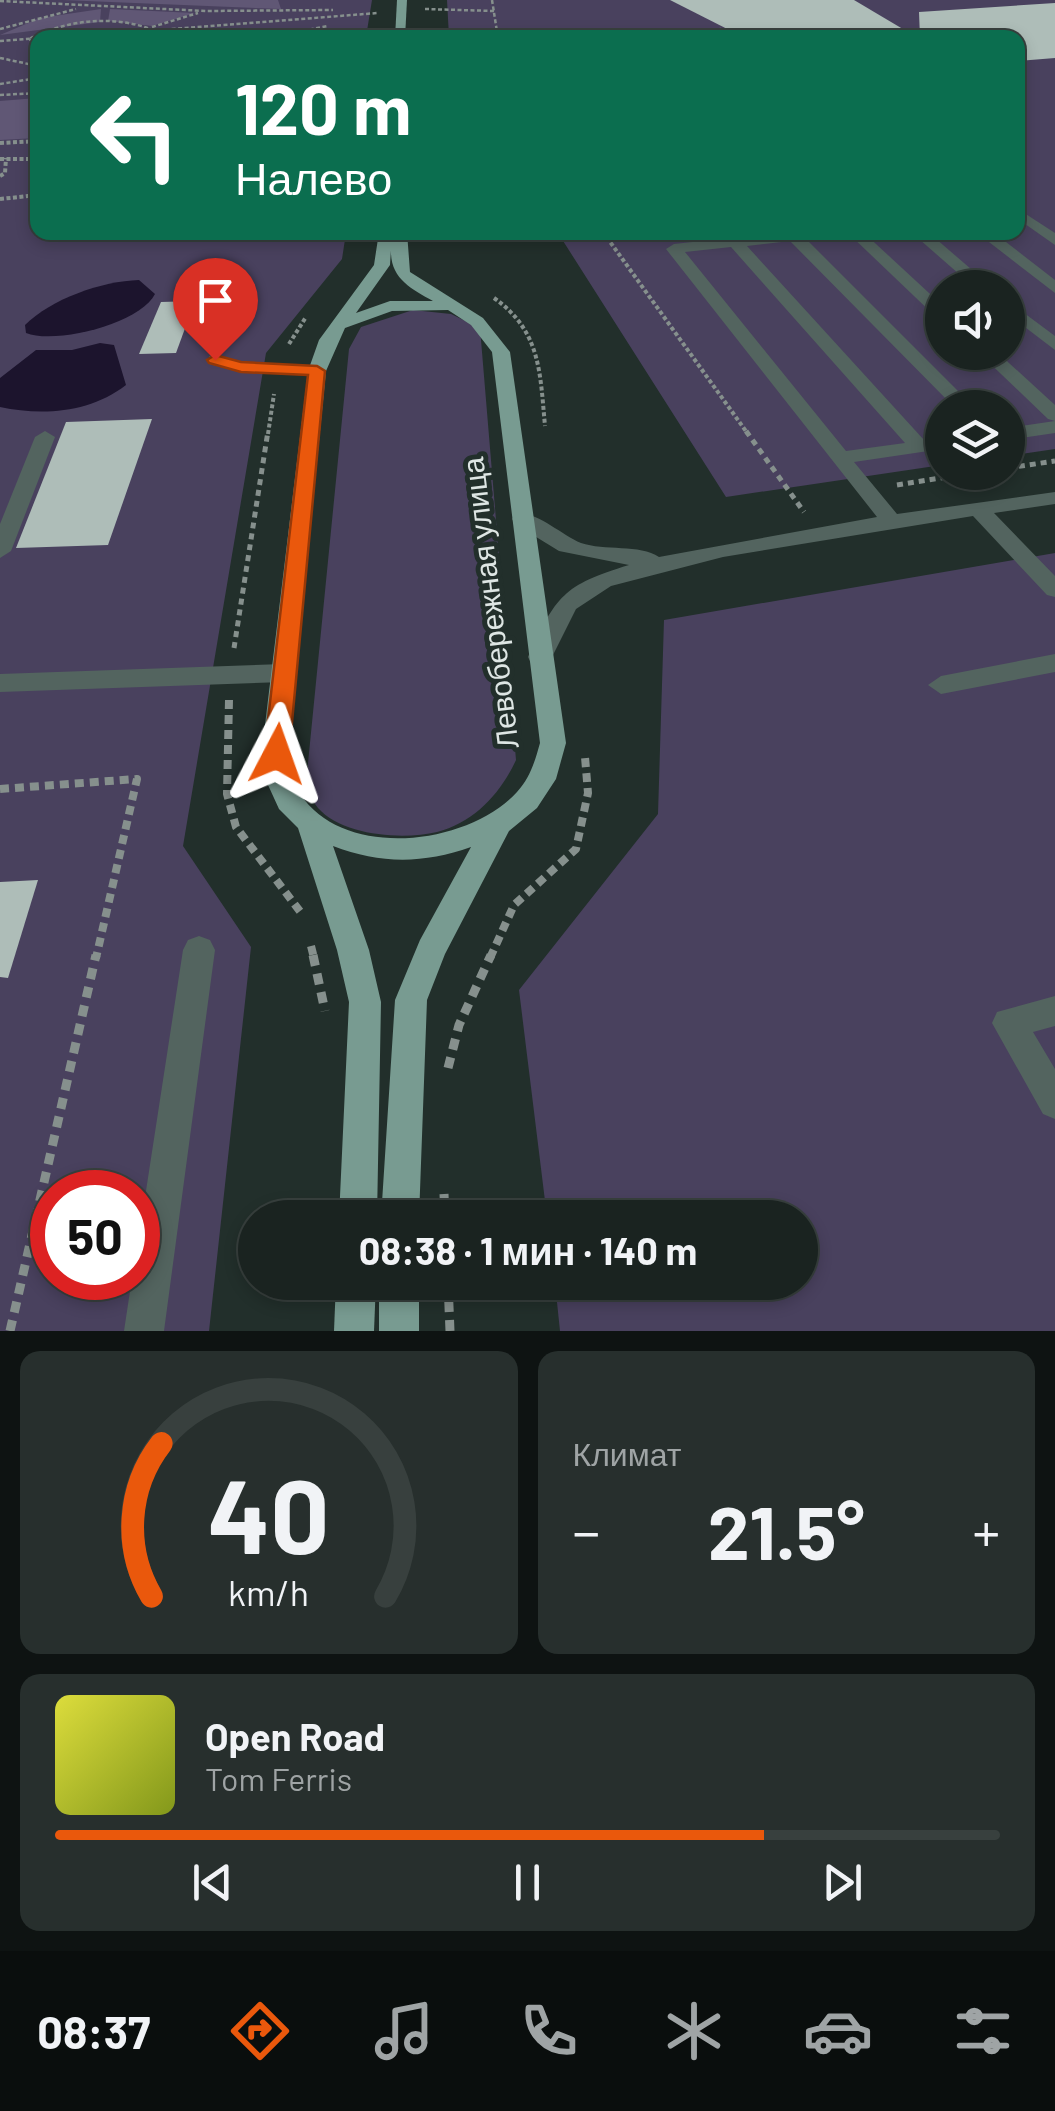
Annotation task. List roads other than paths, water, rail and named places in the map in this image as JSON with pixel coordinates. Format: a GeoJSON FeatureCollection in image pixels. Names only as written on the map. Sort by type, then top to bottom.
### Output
{"type":"FeatureCollection","features":[{"type":"Feature","properties":{"kind":"main road"},"geometry":{"type":"LineString","coordinates":[[400,30],[402,0]]}},
{"type":"Feature","properties":{"kind":"main road"},"geometry":{"type":"LineString","coordinates":[[385,240],[382,265],[328,340],[317,371],[283,674],[276,774],[289,801],[310,822],[345,840],[386,850],[446,846],[499,823]]}},
{"type":"Feature","properties":{"kind":"main road","name":"Левобережная улица"},"geometry":{"type":"LineString","coordinates":[[400,240],[399,267],[407,279],[465,311],[492,332],[501,352],[553,743],[546,772],[528,800],[499,823],[432,950],[411,1000],[401,1200]]}},
{"type":"Feature","properties":{"kind":"main road"},"geometry":{"type":"LineString","coordinates":[[342,324],[390,306],[430,304],[465,311]]}},
{"type":"Feature","properties":{"kind":"main road"},"geometry":{"type":"LineString","coordinates":[[310,822],[353,950],[364,1002],[358,1200]]}},
{"type":"Feature","properties":{"kind":"main road"},"geometry":{"type":"LineString","coordinates":[[354,1331],[355,1300]]}},
{"type":"Feature","properties":{"kind":"main road"},"geometry":{"type":"LineString","coordinates":[[398,1331],[399,1300]]}},
{"type":"Feature","properties":{"kind":"street"},"geometry":{"type":"LineString","coordinates":[[1025,218],[1055,240]]}},
{"type":"Feature","properties":{"kind":"street"},"geometry":{"type":"LineString","coordinates":[[755,240],[674,249],[894,525]]}},
{"type":"Feature","properties":{"kind":"street"},"geometry":{"type":"LineString","coordinates":[[798,240],[948,390]]}},
{"type":"Feature","properties":{"kind":"street"},"geometry":{"type":"LineString","coordinates":[[863,240],[925,297]]}},
{"type":"Feature","properties":{"kind":"street"},"geometry":{"type":"LineString","coordinates":[[928,240],[963,270]]}},
{"type":"Feature","properties":{"kind":"street"},"geometry":{"type":"LineString","coordinates":[[993,240],[1055,288]]}},
{"type":"Feature","properties":{"kind":"street"},"geometry":{"type":"LineString","coordinates":[[735,242],[919,446]]}},
{"type":"Feature","properties":{"kind":"street"},"geometry":{"type":"LineString","coordinates":[[1025,320],[1055,346]]}},
{"type":"Feature","properties":{"kind":"street"},"geometry":{"type":"LineString","coordinates":[[215,360],[241,367],[317,371]]}},
{"type":"Feature","properties":{"kind":"street"},"geometry":{"type":"LineString","coordinates":[[1006,370],[1055,415]]}},
{"type":"Feature","properties":{"kind":"street"},"geometry":{"type":"LineString","coordinates":[[1025,431],[1055,427]]}},
{"type":"Feature","properties":{"kind":"street"},"geometry":{"type":"LineString","coordinates":[[0,552],[45,438]]}},
{"type":"Feature","properties":{"kind":"street"},"geometry":{"type":"LineString","coordinates":[[841,458],[925,445]]}},
{"type":"Feature","properties":{"kind":"street"},"geometry":{"type":"LineString","coordinates":[[540,657],[574,596],[600,581],[674,559],[1055,498]]}},
{"type":"Feature","properties":{"kind":"street"},"geometry":{"type":"LineString","coordinates":[[979,510],[1055,590]]}},
{"type":"Feature","properties":{"kind":"street"},"geometry":{"type":"LineString","coordinates":[[523,519],[569,548],[604,558],[674,559]]}},
{"type":"Feature","properties":{"kind":"street"},"geometry":{"type":"LineString","coordinates":[[940,685],[1055,663]]}},
{"type":"Feature","properties":{"kind":"street"},"geometry":{"type":"LineString","coordinates":[[0,683],[230,672],[283,674]]}},
{"type":"Feature","properties":{"kind":"street"},"geometry":{"type":"LineString","coordinates":[[144,1331],[199,950]]}},
{"type":"Feature","properties":{"kind":"street"},"geometry":{"type":"LineString","coordinates":[[1055,1011],[1009,1022],[1055,1102]]}}]}
